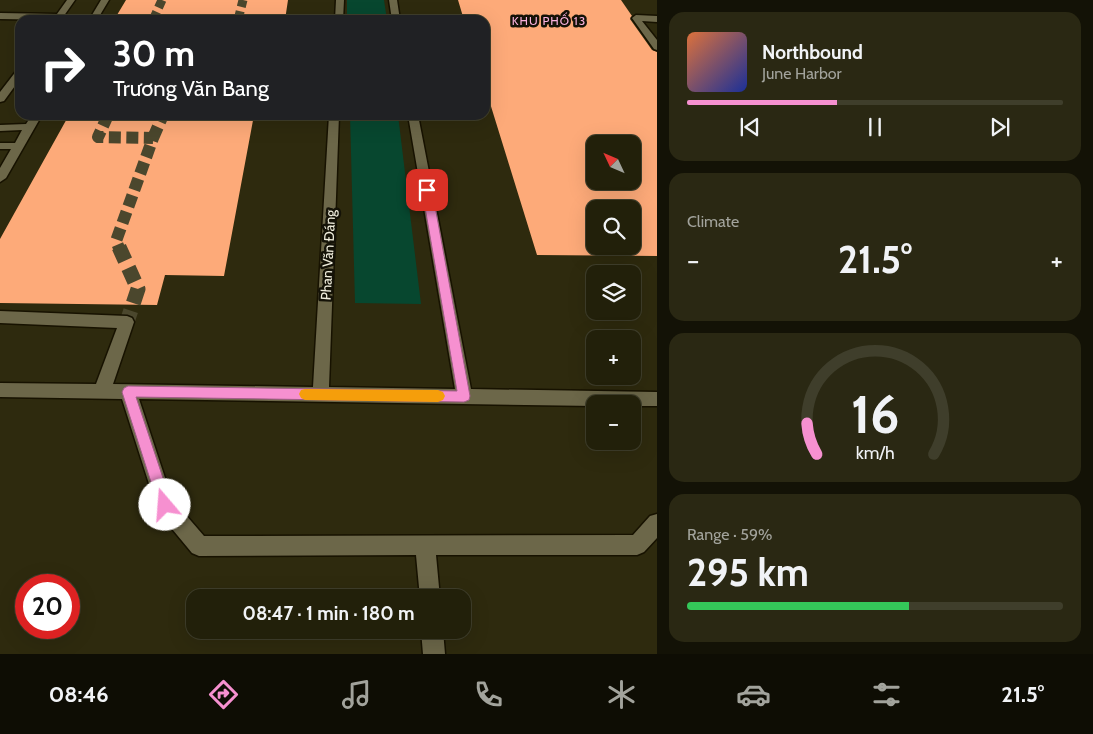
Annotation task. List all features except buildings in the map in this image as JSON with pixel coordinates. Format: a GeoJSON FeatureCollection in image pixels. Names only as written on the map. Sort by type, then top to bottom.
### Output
{"type":"FeatureCollection","features":[{"type":"Feature","properties":{"kind":"street"},"geometry":{"type":"LineString","coordinates":[[60,15],[71,0]]}},
{"type":"Feature","properties":{"kind":"street"},"geometry":{"type":"LineString","coordinates":[[96,15],[105,0]]}},
{"type":"Feature","properties":{"kind":"street"},"geometry":{"type":"LineString","coordinates":[[339,15],[340,0]]}},
{"type":"Feature","properties":{"kind":"street"},"geometry":{"type":"LineString","coordinates":[[393,0],[395,15]]}},
{"type":"Feature","properties":{"kind":"street"},"geometry":{"type":"LineString","coordinates":[[0,16],[15,17]]}},
{"type":"Feature","properties":{"kind":"street"},"geometry":{"type":"LineString","coordinates":[[657,19],[636,18],[657,47]]}},
{"type":"Feature","properties":{"kind":"street"},"geometry":{"type":"LineString","coordinates":[[0,100],[15,79]]}},
{"type":"Feature","properties":{"kind":"street"},"geometry":{"type":"LineString","coordinates":[[0,178],[34,120]]}},
{"type":"Feature","properties":{"kind":"street","name":"Phan Văn Đáng"},"geometry":{"type":"LineString","coordinates":[[321,394],[334,120]]}},
{"type":"Feature","properties":{"kind":"street"},"geometry":{"type":"LineString","coordinates":[[415,120],[464,396]]}},
{"type":"Feature","properties":{"kind":"street"},"geometry":{"type":"LineString","coordinates":[[0,128],[30,127]]}},
{"type":"Feature","properties":{"kind":"street"},"geometry":{"type":"LineString","coordinates":[[0,146],[19,146]]}},
{"type":"Feature","properties":{"kind":"street"},"geometry":{"type":"LineString","coordinates":[[0,317],[127,322],[102,391]]}},
{"type":"Feature","properties":{"kind":"street"},"geometry":{"type":"LineString","coordinates":[[0,390],[657,400]]}},
{"type":"Feature","properties":{"kind":"street"},"geometry":{"type":"LineString","coordinates":[[128,392],[165,505],[199,546],[637,545],[657,523]]}},
{"type":"Feature","properties":{"kind":"street"},"geometry":{"type":"LineString","coordinates":[[425,546],[429,589]]}},
{"type":"Feature","properties":{"kind":"street"},"geometry":{"type":"LineString","coordinates":[[433,639],[434,654]]}},
{"type":"Feature","properties":{"kind":"green space"},"geometry":{"type":"Polygon","coordinates":[[[347,0],[384,0],[386,15],[347,15],[347,0]]]}},
{"type":"Feature","properties":{"kind":"green space"},"geometry":{"type":"Polygon","coordinates":[[[350,120],[399,120],[421,304],[355,303],[350,120]]]}},
{"type":"Feature","properties":{"kind":"tunnel"},"geometry":{"type":"LineString","coordinates":[[155,15],[162,0]]}},
{"type":"Feature","properties":{"kind":"tunnel"},"geometry":{"type":"LineString","coordinates":[[239,15],[243,0]]}},
{"type":"Feature","properties":{"kind":"tunnel"},"geometry":{"type":"LineString","coordinates":[[106,120],[98,137],[153,138]]}},
{"type":"Feature","properties":{"kind":"tunnel"},"geometry":{"type":"LineString","coordinates":[[153,138],[161,120]]}},
{"type":"Feature","properties":{"kind":"tunnel"},"geometry":{"type":"LineString","coordinates":[[119,248],[116,241],[153,138]]}},
{"type":"Feature","properties":{"kind":"tunnel"},"geometry":{"type":"LineString","coordinates":[[119,247],[138,289],[127,322]]}},
{"type":"Feature","properties":{"kind":"slow traffic"},"geometry":{"type":"LineString","coordinates":[[305,394],[438,396]]}},
{"type":"Feature","properties":{"kind":"district","name":"KHU PHỐ 13"},"geometry":{"type":"Point","coordinates":[549,20]}},
{"type":"Feature","properties":{"kind":"route"},"geometry":{"type":"LineString","coordinates":[[165,505],[128,392],[464,396],[427,190]]}}]}
